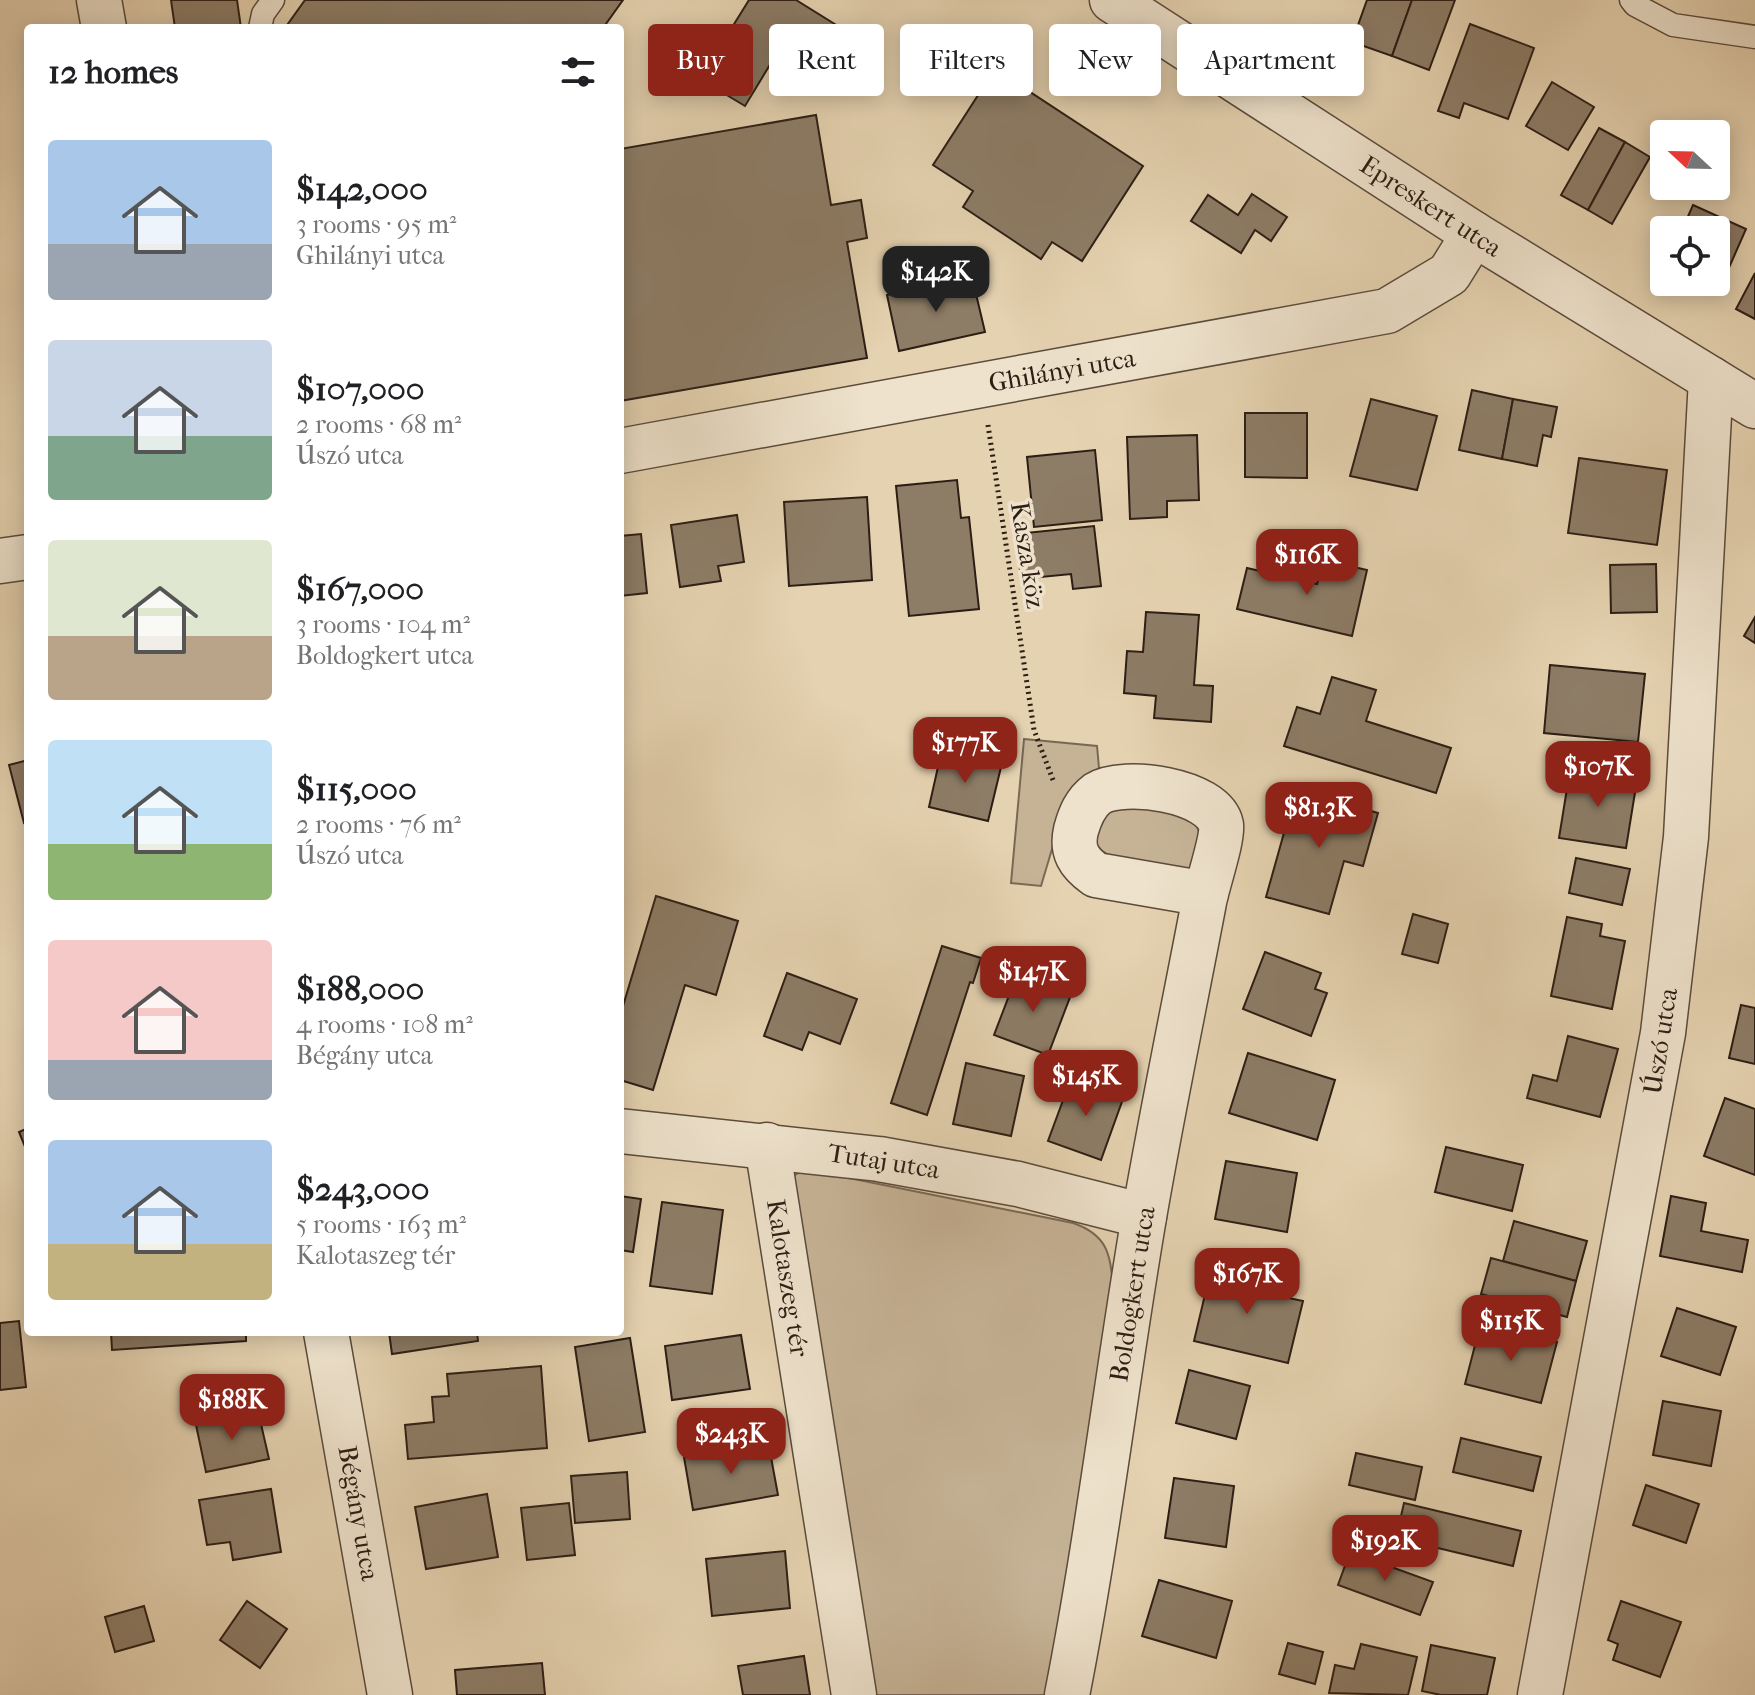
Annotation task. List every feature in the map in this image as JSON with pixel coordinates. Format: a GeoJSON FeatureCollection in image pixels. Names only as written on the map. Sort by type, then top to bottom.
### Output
{"type":"FeatureCollection","features":[{"type":"Feature","properties":{"kind":"street"},"geometry":{"type":"LineString","coordinates":[[99,0],[103,24]]}},
{"type":"Feature","properties":{"kind":"street","name":"Epreskert utca"},"geometry":{"type":"LineString","coordinates":[[1112,0],[1474,234],[1755,406]]}},
{"type":"Feature","properties":{"kind":"street","name":"Ghilányi utca"},"geometry":{"type":"LineString","coordinates":[[624,450],[1387,311],[1449,274],[1474,234]]}},
{"type":"Feature","properties":{"kind":"street","name":"Úszó utca"},"geometry":{"type":"LineString","coordinates":[[1540,1695],[1663,1033],[1686,837],[1711,379]]}},
{"type":"Feature","properties":{"kind":"street"},"geometry":{"type":"LineString","coordinates":[[0,561],[24,558]]}},
{"type":"Feature","properties":{"kind":"street","name":"Boldogkert utca"},"geometry":{"type":"LineString","coordinates":[[1077,1693],[1144,1216],[1206,894]]}},
{"type":"Feature","properties":{"kind":"street","name":"Tutaj utca"},"geometry":{"type":"LineString","coordinates":[[624,1131],[879,1159],[1018,1184],[1144,1216]]}},
{"type":"Feature","properties":{"kind":"street","name":"Kalotaszeg tér"},"geometry":{"type":"LineString","coordinates":[[767,1145],[854,1695]]}},
{"type":"Feature","properties":{"kind":"street","name":"Bégány utca"},"geometry":{"type":"LineString","coordinates":[[327,1336],[390,1695]]}},
{"type":"Feature","properties":{"kind":"lane"},"geometry":{"type":"LineString","coordinates":[[261,24],[263,14],[273,0]]}},
{"type":"Feature","properties":{"kind":"lane"},"geometry":{"type":"LineString","coordinates":[[1631,0],[1673,25],[1755,37]]}},
{"type":"Feature","properties":{"kind":"path","name":"Kasza köz"},"geometry":{"type":"LineString","coordinates":[[982,385],[1034,730]]}},
{"type":"Feature","properties":{"kind":"shaded area"},"geometry":{"type":"Polygon","coordinates":[[[1024,739],[1097,746],[1100,779],[1058,829],[1041,886],[1011,883],[1024,739]]]}},
{"type":"Feature","properties":{"kind":"shaded area"},"geometry":{"type":"Polygon","coordinates":[[[1114,807],[1171,807],[1196,824],[1199,832],[1191,872],[1135,864],[1102,851],[1095,840],[1098,826],[1114,807]]]}},
{"type":"Feature","properties":{"kind":"shaded area"},"geometry":{"type":"Polygon","coordinates":[[[814,1171],[1073,1223],[1095,1235],[1106,1250],[1114,1294],[1054,1695],[863,1695],[789,1178],[800,1172],[814,1171]]]}},
{"type":"Feature","properties":{"kind":"building"},"geometry":{"type":"Polygon","coordinates":[[[171,0],[237,0],[240,24],[174,24],[171,0]]]}},
{"type":"Feature","properties":{"kind":"building"},"geometry":{"type":"Polygon","coordinates":[[[305,0],[623,0],[606,24],[288,24],[305,0]]]}},
{"type":"Feature","properties":{"kind":"building"},"geometry":{"type":"Polygon","coordinates":[[[749,0],[796,0],[835,24],[769,24],[769,66],[753,93],[753,24],[734,24],[749,0]]]}},
{"type":"Feature","properties":{"kind":"building"},"geometry":{"type":"Polygon","coordinates":[[[1367,0],[1412,0],[1392,56],[1364,46],[1364,24],[1358,24],[1367,0]]]}},
{"type":"Feature","properties":{"kind":"building"},"geometry":{"type":"Polygon","coordinates":[[[1412,0],[1455,0],[1429,70],[1392,56],[1412,0]]]}},
{"type":"Feature","properties":{"kind":"building"},"geometry":{"type":"Polygon","coordinates":[[[1470,24],[1534,48],[1508,119],[1464,103],[1459,118],[1438,111],[1470,24]]]}},
{"type":"Feature","properties":{"kind":"building"},"geometry":{"type":"Polygon","coordinates":[[[1552,82],[1594,107],[1568,150],[1526,126],[1552,82]]]}},
{"type":"Feature","properties":{"kind":"building"},"geometry":{"type":"Polygon","coordinates":[[[1033,94],[1143,166],[1082,261],[1052,242],[1041,259],[963,207],[973,191],[933,165],[978,96],[1033,94]]]}},
{"type":"Feature","properties":{"kind":"building"},"geometry":{"type":"Polygon","coordinates":[[[728,96],[751,96],[745,106],[728,96]]]}},
{"type":"Feature","properties":{"kind":"building"},"geometry":{"type":"Polygon","coordinates":[[[816,115],[831,205],[861,200],[867,238],[847,242],[867,358],[624,400],[624,148],[816,115]]]}},
{"type":"Feature","properties":{"kind":"building"},"geometry":{"type":"Polygon","coordinates":[[[1599,128],[1625,142],[1588,210],[1561,195],[1599,128]]]}},
{"type":"Feature","properties":{"kind":"building"},"geometry":{"type":"Polygon","coordinates":[[[1625,142],[1650,157],[1612,224],[1588,210],[1625,142]]]}},
{"type":"Feature","properties":{"kind":"building"},"geometry":{"type":"Polygon","coordinates":[[[1252,194],[1287,217],[1271,241],[1255,230],[1241,253],[1191,221],[1208,195],[1238,215],[1252,194]]]}},
{"type":"Feature","properties":{"kind":"building"},"geometry":{"type":"Polygon","coordinates":[[[1693,205],[1717,216],[1688,216],[1693,205]]]}},
{"type":"Feature","properties":{"kind":"building"},"geometry":{"type":"Polygon","coordinates":[[[1730,222],[1746,229],[1730,265],[1730,222]]]}},
{"type":"Feature","properties":{"kind":"building"},"geometry":{"type":"Polygon","coordinates":[[[1755,273],[1755,319],[1736,309],[1755,273]]]}},
{"type":"Feature","properties":{"kind":"building"},"geometry":{"type":"Polygon","coordinates":[[[972,277],[985,332],[899,351],[887,295],[972,277]]]}},
{"type":"Feature","properties":{"kind":"building"},"geometry":{"type":"Polygon","coordinates":[[[1472,390],[1513,399],[1502,459],[1459,450],[1472,390]]]}},
{"type":"Feature","properties":{"kind":"building"},"geometry":{"type":"Polygon","coordinates":[[[1371,399],[1437,416],[1417,490],[1350,476],[1371,399]]]}},
{"type":"Feature","properties":{"kind":"building"},"geometry":{"type":"Polygon","coordinates":[[[1513,399],[1557,407],[1551,437],[1543,435],[1537,466],[1502,459],[1513,399]]]}},
{"type":"Feature","properties":{"kind":"building"},"geometry":{"type":"Polygon","coordinates":[[[1245,413],[1307,413],[1307,478],[1245,477],[1245,413]]]}},
{"type":"Feature","properties":{"kind":"building"},"geometry":{"type":"Polygon","coordinates":[[[1197,435],[1199,500],[1167,501],[1167,517],[1130,519],[1127,437],[1197,435]]]}},
{"type":"Feature","properties":{"kind":"building"},"geometry":{"type":"Polygon","coordinates":[[[1095,450],[1102,520],[1034,527],[1027,457],[1095,450]]]}},
{"type":"Feature","properties":{"kind":"building"},"geometry":{"type":"Polygon","coordinates":[[[1579,458],[1667,470],[1657,545],[1568,533],[1579,458]]]}},
{"type":"Feature","properties":{"kind":"building"},"geometry":{"type":"Polygon","coordinates":[[[957,480],[961,518],[969,517],[979,609],[909,616],[896,486],[957,480]]]}},
{"type":"Feature","properties":{"kind":"building"},"geometry":{"type":"Polygon","coordinates":[[[867,497],[872,580],[789,586],[784,502],[867,497]]]}},
{"type":"Feature","properties":{"kind":"building"},"geometry":{"type":"Polygon","coordinates":[[[737,515],[744,562],[718,566],[721,581],[680,587],[671,525],[737,515]]]}},
{"type":"Feature","properties":{"kind":"building"},"geometry":{"type":"Polygon","coordinates":[[[1094,526],[1101,586],[1073,589],[1071,574],[1021,579],[1016,534],[1094,526]]]}},
{"type":"Feature","properties":{"kind":"building"},"geometry":{"type":"Polygon","coordinates":[[[641,534],[647,593],[624,596],[624,536],[641,534]]]}},
{"type":"Feature","properties":{"kind":"building"},"geometry":{"type":"Polygon","coordinates":[[[1323,560],[1367,570],[1352,636],[1237,609],[1247,568],[1317,584],[1323,560]]]}},
{"type":"Feature","properties":{"kind":"building"},"geometry":{"type":"Polygon","coordinates":[[[1656,564],[1657,612],[1611,613],[1610,565],[1656,564]]]}},
{"type":"Feature","properties":{"kind":"building"},"geometry":{"type":"Polygon","coordinates":[[[1146,612],[1199,615],[1194,685],[1213,686],[1211,722],[1154,718],[1156,696],[1124,693],[1127,651],[1143,652],[1146,612]]]}},
{"type":"Feature","properties":{"kind":"building"},"geometry":{"type":"Polygon","coordinates":[[[1755,617],[1755,643],[1744,636],[1755,617]]]}},
{"type":"Feature","properties":{"kind":"building"},"geometry":{"type":"Polygon","coordinates":[[[1550,665],[1645,674],[1638,742],[1544,733],[1550,665]]]}},
{"type":"Feature","properties":{"kind":"building"},"geometry":{"type":"Polygon","coordinates":[[[1332,677],[1376,690],[1366,721],[1451,748],[1436,793],[1284,746],[1297,707],[1320,714],[1332,677]]]}},
{"type":"Feature","properties":{"kind":"building"},"geometry":{"type":"Polygon","coordinates":[[[942,749],[1002,763],[988,821],[929,807],[942,749]]]}},
{"type":"Feature","properties":{"kind":"building"},"geometry":{"type":"Polygon","coordinates":[[[24,761],[24,823],[9,765],[24,761]]]}},
{"type":"Feature","properties":{"kind":"building"},"geometry":{"type":"Polygon","coordinates":[[[1570,770],[1637,780],[1626,848],[1559,838],[1570,770]]]}},
{"type":"Feature","properties":{"kind":"building"},"geometry":{"type":"Polygon","coordinates":[[[1296,790],[1378,813],[1363,866],[1344,861],[1329,914],[1266,897],[1296,790]]]}},
{"type":"Feature","properties":{"kind":"building"},"geometry":{"type":"Polygon","coordinates":[[[1576,858],[1630,869],[1622,905],[1569,893],[1576,858]]]}},
{"type":"Feature","properties":{"kind":"building"},"geometry":{"type":"Polygon","coordinates":[[[656,896],[738,921],[716,995],[685,985],[653,1090],[624,1081],[624,1003],[656,896]]]}},
{"type":"Feature","properties":{"kind":"building"},"geometry":{"type":"Polygon","coordinates":[[[1413,914],[1448,924],[1438,963],[1402,954],[1413,914]]]}},
{"type":"Feature","properties":{"kind":"building"},"geometry":{"type":"Polygon","coordinates":[[[1567,917],[1602,924],[1600,936],[1625,941],[1612,1009],[1551,996],[1567,917]]]}},
{"type":"Feature","properties":{"kind":"building"},"geometry":{"type":"Polygon","coordinates":[[[942,946],[981,958],[973,983],[970,982],[927,1115],[891,1103],[942,946]]]}},
{"type":"Feature","properties":{"kind":"building"},"geometry":{"type":"Polygon","coordinates":[[[1265,952],[1321,973],[1315,989],[1327,993],[1311,1036],[1243,1009],[1265,952]]]}},
{"type":"Feature","properties":{"kind":"building"},"geometry":{"type":"Polygon","coordinates":[[[1018,972],[1072,992],[1048,1055],[994,1035],[1018,972]]]}},
{"type":"Feature","properties":{"kind":"building"},"geometry":{"type":"Polygon","coordinates":[[[787,973],[857,999],[840,1044],[809,1032],[802,1050],[764,1036],[787,973]]]}},
{"type":"Feature","properties":{"kind":"building"},"geometry":{"type":"Polygon","coordinates":[[[1741,1005],[1755,1008],[1755,1064],[1729,1058],[1741,1005]]]}},
{"type":"Feature","properties":{"kind":"building"},"geometry":{"type":"Polygon","coordinates":[[[1568,1036],[1618,1049],[1600,1117],[1527,1098],[1533,1075],[1557,1081],[1568,1036]]]}},
{"type":"Feature","properties":{"kind":"building"},"geometry":{"type":"Polygon","coordinates":[[[1248,1053],[1335,1080],[1317,1140],[1229,1113],[1248,1053]]]}},
{"type":"Feature","properties":{"kind":"building"},"geometry":{"type":"Polygon","coordinates":[[[966,1063],[1024,1076],[1011,1136],[953,1124],[966,1063]]]}},
{"type":"Feature","properties":{"kind":"building"},"geometry":{"type":"Polygon","coordinates":[[[1072,1076],[1124,1096],[1101,1160],[1048,1141],[1072,1076]]]}},
{"type":"Feature","properties":{"kind":"building"},"geometry":{"type":"Polygon","coordinates":[[[1725,1098],[1755,1109],[1755,1175],[1704,1156],[1725,1098]]]}},
{"type":"Feature","properties":{"kind":"building"},"geometry":{"type":"Polygon","coordinates":[[[1446,1147],[1523,1165],[1512,1211],[1435,1192],[1446,1147]]]}},
{"type":"Feature","properties":{"kind":"building"},"geometry":{"type":"Polygon","coordinates":[[[1226,1161],[1297,1173],[1287,1232],[1215,1219],[1226,1161]]]}},
{"type":"Feature","properties":{"kind":"building"},"geometry":{"type":"Polygon","coordinates":[[[1671,1196],[1706,1203],[1701,1231],[1748,1240],[1742,1272],[1660,1256],[1671,1196]]]}},
{"type":"Feature","properties":{"kind":"building"},"geometry":{"type":"Polygon","coordinates":[[[624,1197],[641,1199],[633,1252],[624,1251],[624,1197]]]}},
{"type":"Feature","properties":{"kind":"building"},"geometry":{"type":"Polygon","coordinates":[[[662,1202],[723,1210],[712,1294],[650,1286],[662,1202]]]}},
{"type":"Feature","properties":{"kind":"building"},"geometry":{"type":"Polygon","coordinates":[[[1514,1221],[1587,1241],[1576,1281],[1503,1261],[1514,1221]]]}},
{"type":"Feature","properties":{"kind":"building"},"geometry":{"type":"Polygon","coordinates":[[[1491,1258],[1576,1281],[1567,1317],[1481,1294],[1491,1258]]]}},
{"type":"Feature","properties":{"kind":"building"},"geometry":{"type":"Polygon","coordinates":[[[1212,1265],[1273,1279],[1270,1294],[1303,1301],[1288,1363],[1194,1341],[1212,1265]]]}},
{"type":"Feature","properties":{"kind":"building"},"geometry":{"type":"Polygon","coordinates":[[[1677,1308],[1736,1327],[1720,1375],[1661,1356],[1677,1308]]]}},
{"type":"Feature","properties":{"kind":"building"},"geometry":{"type":"Polygon","coordinates":[[[19,1321],[26,1387],[0,1390],[0,1323],[19,1321]]]}},
{"type":"Feature","properties":{"kind":"building"},"geometry":{"type":"Polygon","coordinates":[[[1481,1322],[1557,1342],[1541,1403],[1465,1384],[1481,1322]]]}},
{"type":"Feature","properties":{"kind":"building"},"geometry":{"type":"Polygon","coordinates":[[[741,1335],[750,1389],[672,1400],[665,1346],[741,1335]]]}},
{"type":"Feature","properties":{"kind":"building"},"geometry":{"type":"Polygon","coordinates":[[[111,1336],[246,1336],[246,1341],[112,1350],[111,1336]]]}},
{"type":"Feature","properties":{"kind":"building"},"geometry":{"type":"Polygon","coordinates":[[[390,1336],[477,1336],[478,1341],[392,1354],[390,1336]]]}},
{"type":"Feature","properties":{"kind":"building"},"geometry":{"type":"Polygon","coordinates":[[[630,1338],[645,1432],[589,1441],[575,1347],[630,1338]]]}},
{"type":"Feature","properties":{"kind":"building"},"geometry":{"type":"Polygon","coordinates":[[[541,1366],[547,1448],[408,1459],[405,1425],[434,1422],[432,1397],[449,1396],[447,1374],[541,1366]]]}},
{"type":"Feature","properties":{"kind":"building"},"geometry":{"type":"Polygon","coordinates":[[[1189,1370],[1250,1386],[1236,1439],[1176,1423],[1189,1370]]]}},
{"type":"Feature","properties":{"kind":"building"},"geometry":{"type":"Polygon","coordinates":[[[1663,1401],[1721,1411],[1711,1466],[1653,1455],[1663,1401]]]}},
{"type":"Feature","properties":{"kind":"building"},"geometry":{"type":"Polygon","coordinates":[[[258,1411],[269,1459],[206,1472],[196,1425],[258,1411]]]}},
{"type":"Feature","properties":{"kind":"building"},"geometry":{"type":"Polygon","coordinates":[[[1461,1438],[1541,1457],[1533,1491],[1453,1472],[1461,1438]]]}},
{"type":"Feature","properties":{"kind":"building"},"geometry":{"type":"Polygon","coordinates":[[[768,1441],[778,1495],[693,1510],[684,1457],[768,1441]]]}},
{"type":"Feature","properties":{"kind":"building"},"geometry":{"type":"Polygon","coordinates":[[[1356,1453],[1422,1467],[1415,1500],[1349,1485],[1356,1453]]]}},
{"type":"Feature","properties":{"kind":"building"},"geometry":{"type":"Polygon","coordinates":[[[627,1472],[630,1519],[575,1523],[571,1476],[627,1472]]]}},
{"type":"Feature","properties":{"kind":"building"},"geometry":{"type":"Polygon","coordinates":[[[1174,1478],[1234,1486],[1226,1547],[1165,1538],[1174,1478]]]}},
{"type":"Feature","properties":{"kind":"building"},"geometry":{"type":"Polygon","coordinates":[[[1646,1485],[1699,1504],[1686,1543],[1633,1525],[1646,1485]]]}},
{"type":"Feature","properties":{"kind":"building"},"geometry":{"type":"Polygon","coordinates":[[[271,1489],[281,1552],[233,1560],[230,1542],[207,1545],[199,1500],[271,1489]]]}},
{"type":"Feature","properties":{"kind":"building"},"geometry":{"type":"Polygon","coordinates":[[[487,1494],[498,1557],[426,1569],[415,1507],[487,1494]]]}},
{"type":"Feature","properties":{"kind":"building"},"geometry":{"type":"Polygon","coordinates":[[[569,1503],[575,1555],[527,1560],[521,1508],[569,1503]]]}},
{"type":"Feature","properties":{"kind":"building"},"geometry":{"type":"Polygon","coordinates":[[[1404,1503],[1521,1531],[1513,1566],[1396,1538],[1404,1503]]]}},
{"type":"Feature","properties":{"kind":"building"},"geometry":{"type":"Polygon","coordinates":[[[785,1551],[790,1608],[712,1616],[706,1559],[785,1551]]]}},
{"type":"Feature","properties":{"kind":"building"},"geometry":{"type":"Polygon","coordinates":[[[1350,1552],[1433,1582],[1420,1615],[1338,1585],[1350,1552]]]}},
{"type":"Feature","properties":{"kind":"building"},"geometry":{"type":"Polygon","coordinates":[[[1159,1580],[1232,1601],[1216,1658],[1142,1636],[1159,1580]]]}},
{"type":"Feature","properties":{"kind":"building"},"geometry":{"type":"Polygon","coordinates":[[[247,1601],[287,1629],[260,1668],[220,1640],[247,1601]]]}},
{"type":"Feature","properties":{"kind":"building"},"geometry":{"type":"Polygon","coordinates":[[[1621,1601],[1681,1622],[1660,1677],[1613,1660],[1618,1644],[1608,1640],[1621,1601]]]}},
{"type":"Feature","properties":{"kind":"building"},"geometry":{"type":"Polygon","coordinates":[[[144,1606],[154,1641],[115,1652],[105,1617],[144,1606]]]}},
{"type":"Feature","properties":{"kind":"building"},"geometry":{"type":"Polygon","coordinates":[[[1288,1643],[1323,1652],[1315,1684],[1279,1674],[1288,1643]]]}},
{"type":"Feature","properties":{"kind":"building"},"geometry":{"type":"Polygon","coordinates":[[[1361,1644],[1417,1657],[1408,1695],[1329,1693],[1335,1665],[1354,1669],[1361,1644]]]}},
{"type":"Feature","properties":{"kind":"building"},"geometry":{"type":"Polygon","coordinates":[[[1431,1645],[1495,1658],[1487,1695],[1441,1695],[1422,1691],[1431,1645]]]}},
{"type":"Feature","properties":{"kind":"building"},"geometry":{"type":"Polygon","coordinates":[[[804,1656],[810,1695],[743,1695],[738,1666],[804,1656]]]}},
{"type":"Feature","properties":{"kind":"building"},"geometry":{"type":"Polygon","coordinates":[[[542,1663],[545,1695],[457,1695],[455,1670],[542,1663]]]}}]}
